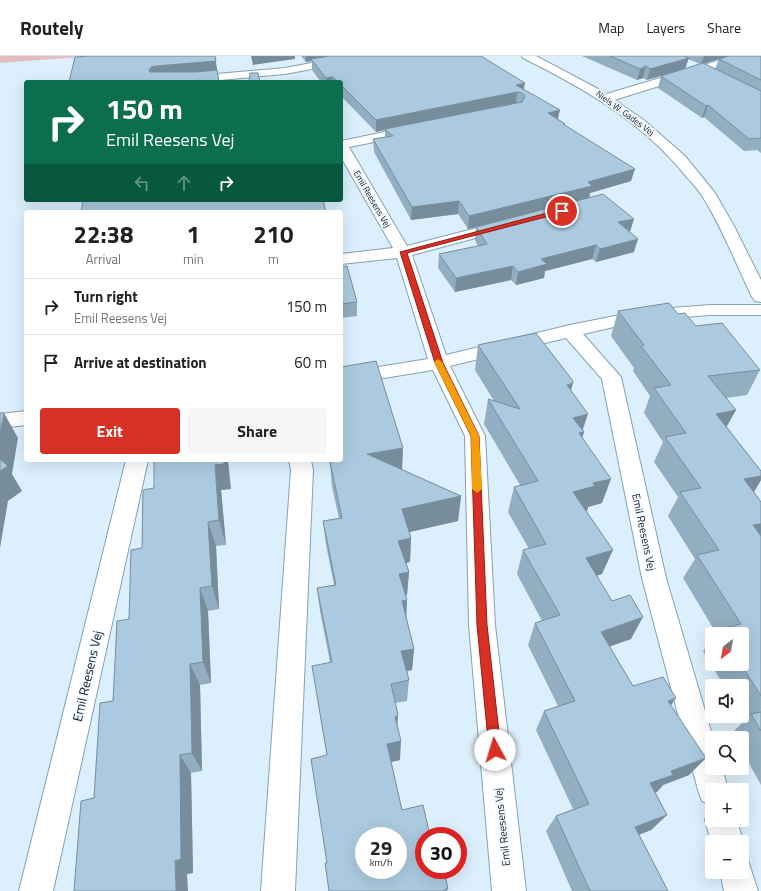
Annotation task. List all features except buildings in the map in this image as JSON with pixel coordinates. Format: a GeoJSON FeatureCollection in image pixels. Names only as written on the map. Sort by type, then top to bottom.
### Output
{"type":"FeatureCollection","features":[{"type":"Feature","properties":{"kind":"street"},"geometry":{"type":"LineString","coordinates":[[182,80],[285,71],[366,56]]}},
{"type":"Feature","properties":{"kind":"street","name":"Niels W. Gades Vej"},"geometry":{"type":"LineString","coordinates":[[527,56],[561,72],[608,98],[651,130],[683,162],[713,201],[761,297]]}},
{"type":"Feature","properties":{"kind":"street"},"geometry":{"type":"LineString","coordinates":[[608,98],[745,56]]}},
{"type":"Feature","properties":{"kind":"street"},"geometry":{"type":"LineString","coordinates":[[686,64],[713,76]]}},
{"type":"Feature","properties":{"kind":"street"},"geometry":{"type":"LineString","coordinates":[[285,71],[292,80]]}},
{"type":"Feature","properties":{"kind":"street","name":"Emil Reesens Vej"},"geometry":{"type":"LineString","coordinates":[[343,145],[425,128]]}},
{"type":"Feature","properties":{"kind":"street","name":"Emil Reesens Vej"},"geometry":{"type":"LineString","coordinates":[[343,148],[403,252],[439,363],[475,436],[482,625],[509,891]]}},
{"type":"Feature","properties":{"kind":"street"},"geometry":{"type":"LineString","coordinates":[[343,259],[403,252],[516,223]]}},
{"type":"Feature","properties":{"kind":"street"},"geometry":{"type":"LineString","coordinates":[[343,379],[439,363],[570,331],[645,315],[710,310],[761,310]]}},
{"type":"Feature","properties":{"kind":"street","name":"Emil Reesens Vej"},"geometry":{"type":"LineString","coordinates":[[570,331],[611,377],[654,578],[711,783]]}},
{"type":"Feature","properties":{"kind":"street"},"geometry":{"type":"LineString","coordinates":[[0,421],[24,418]]}},
{"type":"Feature","properties":{"kind":"street","name":"Emil Reesens Vej"},"geometry":{"type":"LineString","coordinates":[[36,891],[137,462]]}},
{"type":"Feature","properties":{"kind":"street"},"geometry":{"type":"LineString","coordinates":[[278,891],[302,470],[300,462]]}},
{"type":"Feature","properties":{"kind":"street"},"geometry":{"type":"LineString","coordinates":[[738,879],[741,891]]}},
{"type":"Feature","properties":{"kind":"shaded area"},"geometry":{"type":"Polygon","coordinates":[[[0,56],[94,56],[0,63],[0,56]]]}},
{"type":"Feature","properties":{"kind":"slow traffic"},"geometry":{"type":"LineString","coordinates":[[438,362],[475,436],[477,489]]}},
{"type":"Feature","properties":{"kind":"route"},"geometry":{"type":"LineString","coordinates":[[495,750],[482,625],[475,436],[439,363],[403,252],[562,211]]}}]}
